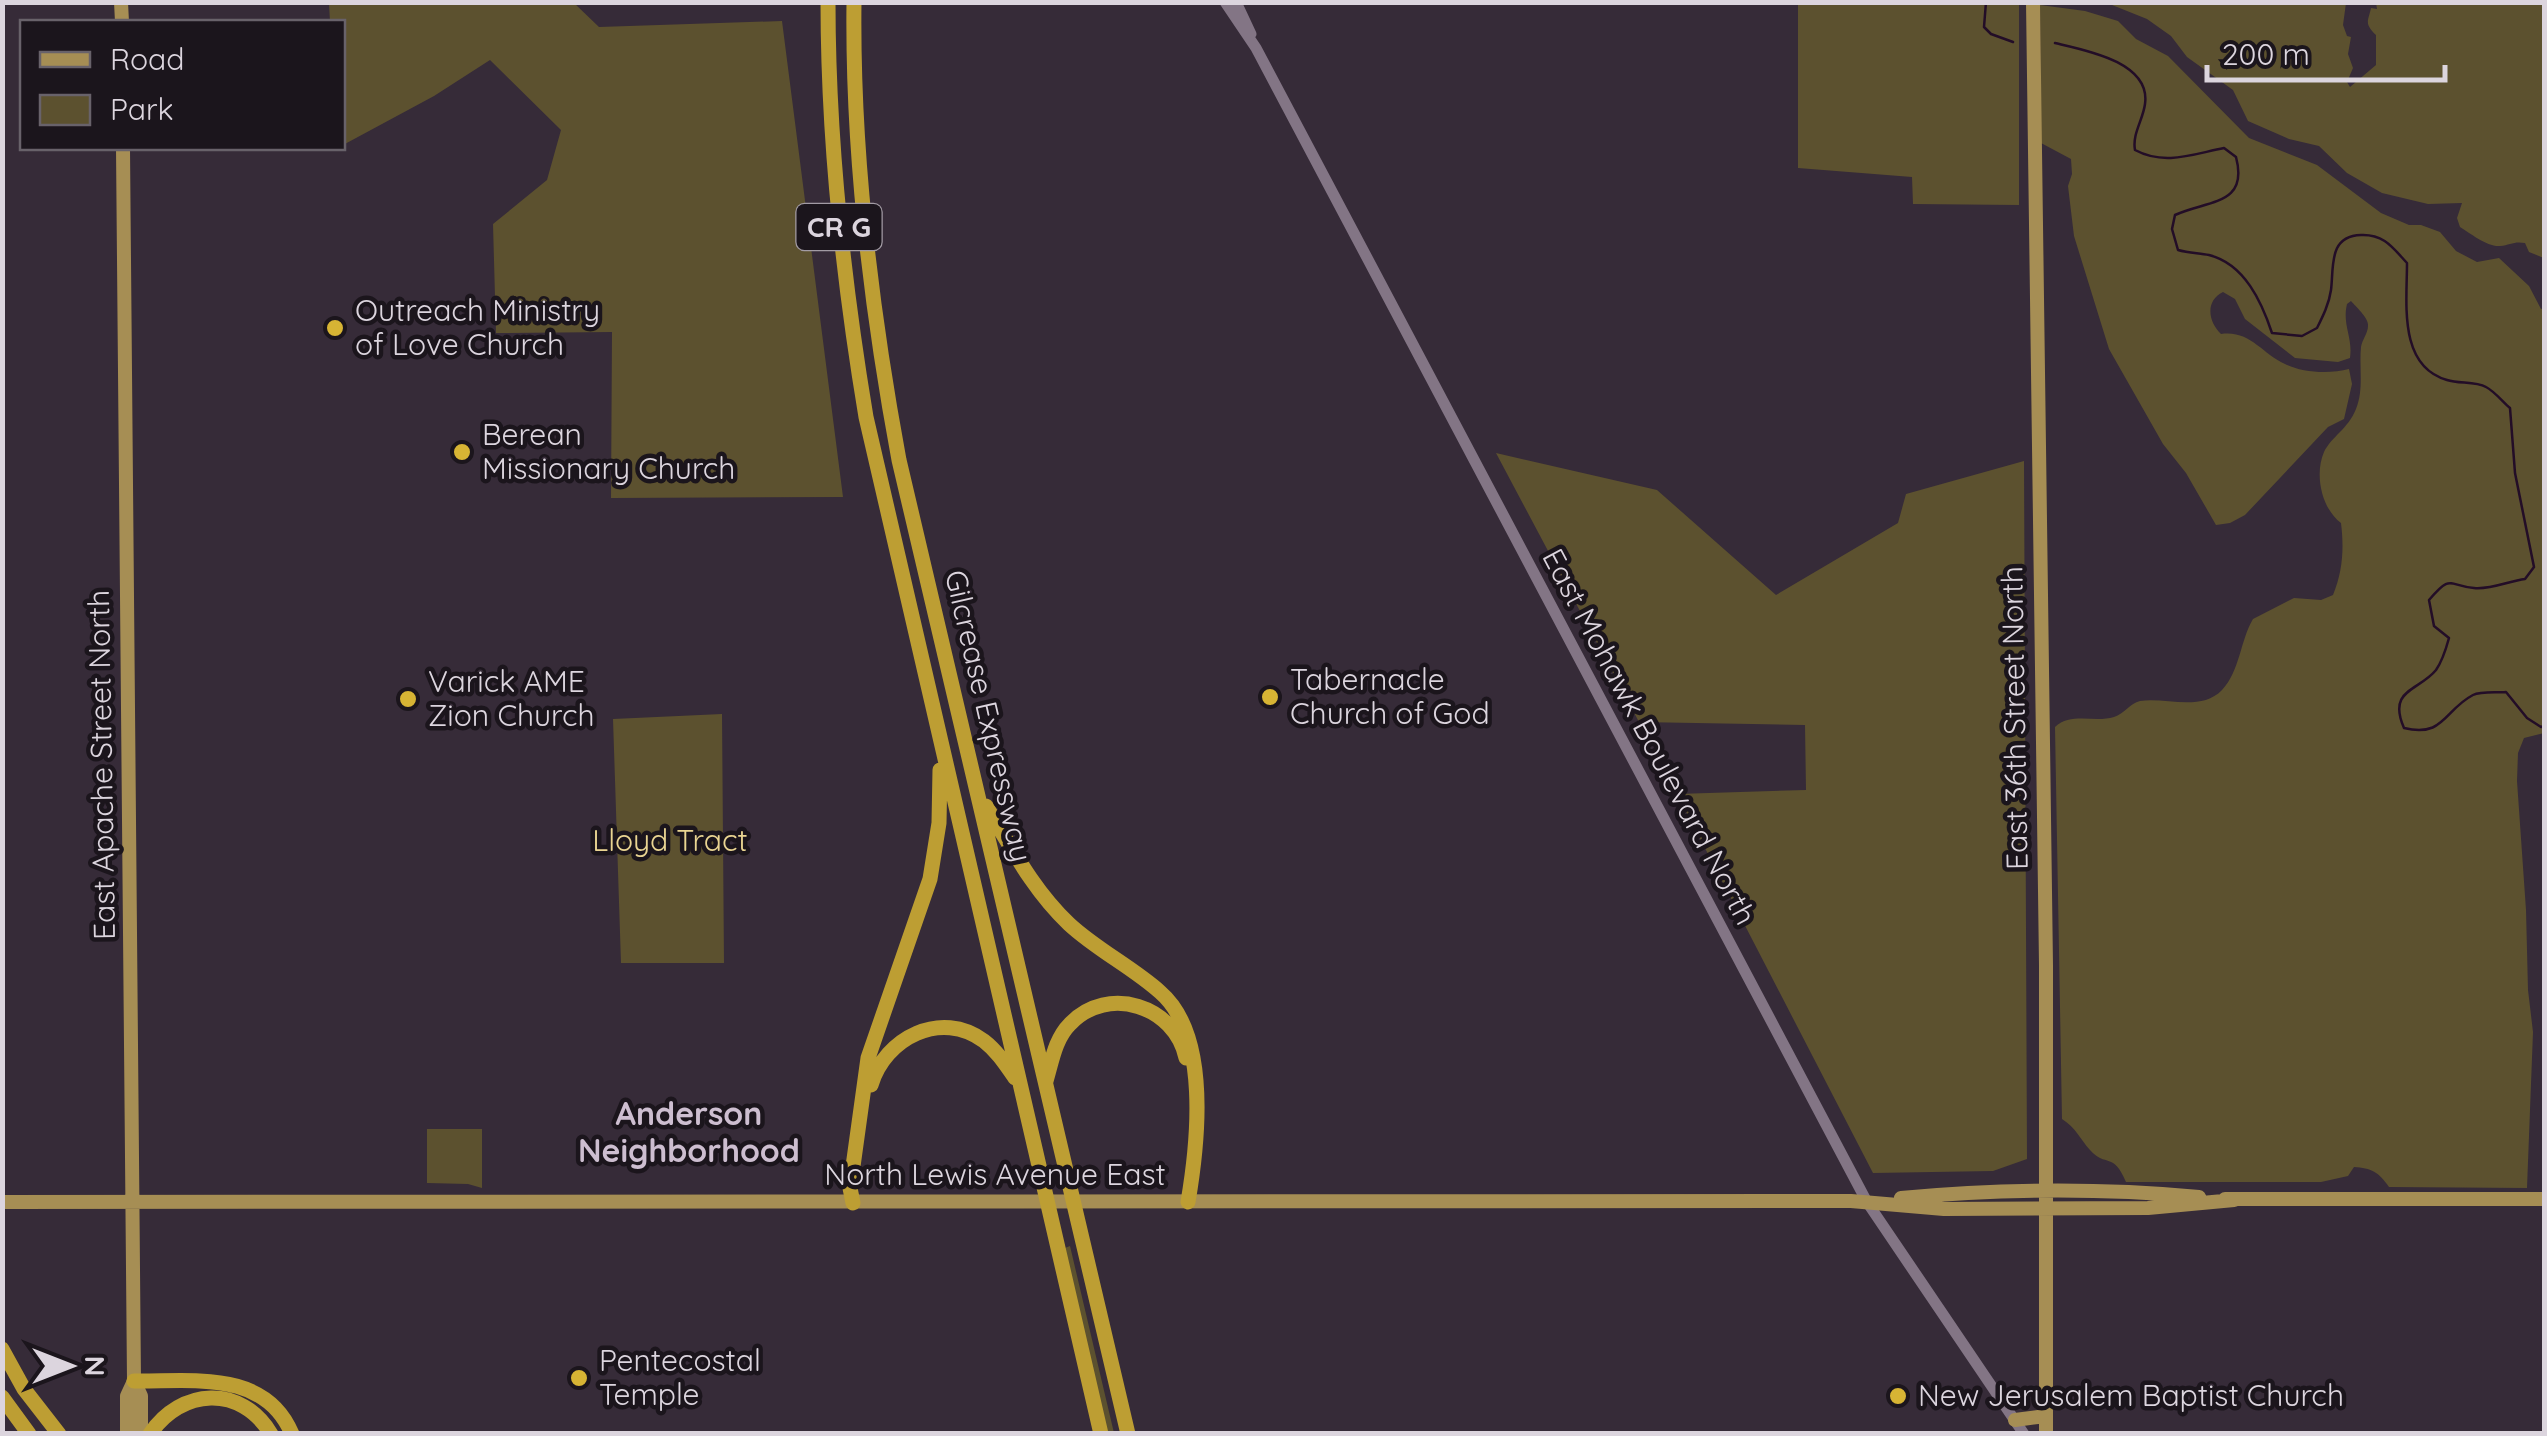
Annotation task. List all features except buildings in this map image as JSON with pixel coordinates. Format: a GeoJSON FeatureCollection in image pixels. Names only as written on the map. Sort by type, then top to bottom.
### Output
{"type":"FeatureCollection","features":[{"type":"Feature","properties":{"kind":"highway","name":"Gilcrease Expressway"},"geometry":{"type":"LineString","coordinates":[[828,2],[832,160],[849,315],[872,450],[1101,1434]]}},
{"type":"Feature","properties":{"kind":"highway","name":"Gilcrease Expressway"},"geometry":{"type":"LineString","coordinates":[[854,2],[862,196],[881,360],[900,460],[1128,1434]]}},
{"type":"Feature","properties":{"kind":"highway"},"geometry":{"type":"LineString","coordinates":[[853,1203],[850,1188],[868,1058],[924,905],[935,857],[940,823],[940,738]]}},
{"type":"Feature","properties":{"kind":"highway"},"geometry":{"type":"LineString","coordinates":[[979,794],[1029,877],[1054,908],[1092,944],[1158,989],[1186,1026],[1195,1064],[1193,1172],[1188,1202]]}},
{"type":"Feature","properties":{"kind":"highway"},"geometry":{"type":"LineString","coordinates":[[1045,1085],[1062,1034],[1084,1012],[1122,1003],[1160,1016],[1175,1031],[1186,1058],[1188,1202]]}},
{"type":"Feature","properties":{"kind":"highway"},"geometry":{"type":"LineString","coordinates":[[853,1203],[869,1092],[878,1065],[898,1043],[928,1030],[950,1028],[968,1032],[995,1051],[1021,1088]]}},
{"type":"Feature","properties":{"kind":"highway"},"geometry":{"type":"LineString","coordinates":[[2,1348],[24,1388],[58,1434]]}},
{"type":"Feature","properties":{"kind":"highway"},"geometry":{"type":"LineString","coordinates":[[1086,1366],[1092,1434]]}},
{"type":"Feature","properties":{"kind":"highway"},"geometry":{"type":"LineString","coordinates":[[134,1382],[239,1385],[272,1403],[292,1434]]}},
{"type":"Feature","properties":{"kind":"highway"},"geometry":{"type":"LineString","coordinates":[[2,1397],[29,1434]]}},
{"type":"Feature","properties":{"kind":"highway"},"geometry":{"type":"LineString","coordinates":[[150,1434],[180,1404],[214,1397],[248,1408],[271,1434]]}},
{"type":"Feature","properties":{"kind":"main road","name":"East 36th Street North"},"geometry":{"type":"LineString","coordinates":[[2033,2],[2046,1434]]}},
{"type":"Feature","properties":{"kind":"main road","name":"East Apache Street North"},"geometry":{"type":"LineString","coordinates":[[123,150],[134,1203],[134,1382],[127,1396],[127,1434]]}},
{"type":"Feature","properties":{"kind":"main road","name":"North Lewis Avenue East"},"geometry":{"type":"LineString","coordinates":[[2,1202],[1866,1202],[1944,1194],[2148,1208],[2234,1200],[2544,1200]]}},
{"type":"Feature","properties":{"kind":"main road","name":"East Apache Street North"},"geometry":{"type":"LineString","coordinates":[[134,1382],[141,1396],[141,1434]]}},
{"type":"Feature","properties":{"kind":"main road"},"geometry":{"type":"LineString","coordinates":[[2020,1427],[2046,1416]]}},
{"type":"Feature","properties":{"kind":"street","name":"East Mohawk Boulevard North"},"geometry":{"type":"LineString","coordinates":[[1224,2],[1256,48]]}},
{"type":"Feature","properties":{"kind":"street","name":"East Mohawk Boulevard North"},"geometry":{"type":"LineString","coordinates":[[1236,2],[1256,48],[1866,1202],[2020,1427]]}},
{"type":"Feature","properties":{"kind":"green space"},"geometry":{"type":"Polygon","coordinates":[[[329,3],[574,3],[599,27],[782,21],[843,497],[611,498],[612,332],[496,333],[493,224],[547,180],[561,130],[490,60],[434,96],[345,144],[345,20],[330,20],[329,3]]]}},
{"type":"Feature","properties":{"kind":"green space"},"geometry":{"type":"Polygon","coordinates":[[[1798,3],[2019,3],[2019,205],[1913,204],[1912,177],[1798,168],[1798,3]]]}},
{"type":"Feature","properties":{"kind":"green space"},"geometry":{"type":"Polygon","coordinates":[[[2107,3],[2346,3],[2343,25],[2351,37],[2348,54],[2353,68],[2347,82],[2350,87],[2376,65],[2376,35],[2368,22],[2371,8],[2377,9],[2376,3],[2544,3],[2544,258],[2529,252],[2525,243],[2495,246],[2460,227],[2457,218],[2462,203],[2428,204],[2382,193],[2347,173],[2319,146],[2289,139],[2248,121],[2233,90],[2187,57],[2171,36],[2147,19],[2107,3]]]}},
{"type":"Feature","properties":{"kind":"green space"},"geometry":{"type":"Polygon","coordinates":[[[2040,5],[2085,11],[2118,21],[2136,39],[2168,56],[2249,138],[2317,165],[2381,213],[2440,232],[2456,251],[2477,262],[2499,258],[2529,286],[2541,309],[2544,308],[2544,733],[2524,738],[2518,753],[2517,781],[2533,1032],[2527,1188],[2389,1187],[2374,1172],[2354,1167],[2348,1176],[2321,1182],[2126,1182],[2117,1166],[2096,1155],[2062,1119],[2055,727],[2068,720],[2114,717],[2140,701],[2194,702],[2214,697],[2233,674],[2253,619],[2294,598],[2321,600],[2333,595],[2342,559],[2341,523],[2325,500],[2320,481],[2321,461],[2356,409],[2361,386],[2361,347],[2368,323],[2351,301],[2346,311],[2350,358],[2338,362],[2295,358],[2245,319],[2235,299],[2223,292],[2213,301],[2211,317],[2221,334],[2240,335],[2285,364],[2300,369],[2349,369],[2352,384],[2344,419],[2328,427],[2245,515],[2216,525],[2186,473],[2163,444],[2109,349],[2074,236],[2068,186],[2071,159],[2041,143],[2040,5]]]}},
{"type":"Feature","properties":{"kind":"green space"},"geometry":{"type":"Polygon","coordinates":[[[1496,453],[1657,490],[1776,595],[1898,523],[1906,494],[2024,461],[2027,1159],[1993,1171],[1873,1173],[1677,794],[1806,790],[1805,725],[1639,722],[1496,453]]]}},
{"type":"Feature","properties":{"kind":"green space","name":"Lloyd Tract"},"geometry":{"type":"Polygon","coordinates":[[[722,714],[724,963],[621,963],[613,719],[722,714]]]}},
{"type":"Feature","properties":{"kind":"green space"},"geometry":{"type":"Polygon","coordinates":[[[427,1129],[482,1129],[482,1188],[427,1183],[427,1129]]]}},
{"type":"Feature","properties":{"kind":"green space"},"geometry":{"type":"Polygon","coordinates":[[[1070,1246],[1114,1433],[1107,1433],[1065,1248],[1070,1246]]]}},
{"type":"Feature","properties":{"kind":"waterway"},"geometry":{"type":"LineString","coordinates":[[1986,2],[1984,27],[1991,34],[2013,42]]}},
{"type":"Feature","properties":{"kind":"waterway"},"geometry":{"type":"LineString","coordinates":[[2055,43],[2114,60],[2138,78],[2145,104],[2135,150],[2168,158],[2224,148],[2236,157],[2238,173],[2231,193],[2175,215],[2172,229],[2178,250],[2222,260],[2242,276],[2263,309],[2272,333],[2302,336],[2317,328],[2330,295],[2335,254],[2350,237],[2369,235],[2382,239],[2407,263],[2409,331],[2420,361],[2431,373],[2447,380],[2486,387],[2510,408],[2515,473],[2534,567],[2525,579],[2480,588],[2450,583],[2436,592],[2429,600],[2434,626],[2449,638],[2447,646],[2436,670],[2402,698],[2400,715],[2404,728],[2428,729],[2473,695],[2506,692],[2527,718],[2544,726]]}},
{"type":"Feature","properties":{"kind":"place","name":"Outreach Ministry of Love Church"},"geometry":{"type":"Point","coordinates":[335,328]}},
{"type":"Feature","properties":{"kind":"place","name":"Berean Missionary Church"},"geometry":{"type":"Point","coordinates":[462,452]}},
{"type":"Feature","properties":{"kind":"place","name":"Tabernacle Church of God"},"geometry":{"type":"Point","coordinates":[1270,697]}},
{"type":"Feature","properties":{"kind":"place","name":"Varick AME Zion Church"},"geometry":{"type":"Point","coordinates":[408,699]}},
{"type":"Feature","properties":{"kind":"place","name":"Pentecostal Temple"},"geometry":{"type":"Point","coordinates":[579,1378]}},
{"type":"Feature","properties":{"kind":"place","name":"New Jerusalem Baptist Church"},"geometry":{"type":"Point","coordinates":[1898,1396]}},
{"type":"Feature","properties":{"kind":"district","name":"Anderson Neighborhood"},"geometry":{"type":"Point","coordinates":[689,1132]}}]}
